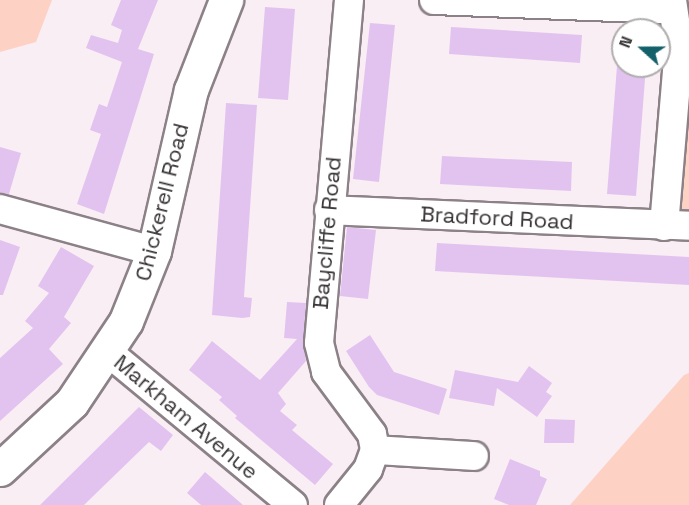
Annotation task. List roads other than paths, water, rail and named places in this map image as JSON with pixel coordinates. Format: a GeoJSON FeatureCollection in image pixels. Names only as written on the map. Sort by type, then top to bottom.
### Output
{"type":"FeatureCollection","features":[{"type":"Feature","properties":{"kind":"main road","name":"Chickerell Road"},"geometry":{"type":"LineString","coordinates":[[0,469],[72,402],[108,352],[142,286],[154,251],[191,90],[226,0]]}},
{"type":"Feature","properties":{"kind":"street","name":"Baycliffe Road"},"geometry":{"type":"LineString","coordinates":[[349,0],[320,320],[322,359],[340,396],[372,434],[375,450]]}},
{"type":"Feature","properties":{"kind":"street"},"geometry":{"type":"LineString","coordinates":[[434,0],[671,4]]}},
{"type":"Feature","properties":{"kind":"street","name":"Bradford Road"},"geometry":{"type":"LineString","coordinates":[[330,210],[676,226],[684,50],[671,4]]}},
{"type":"Feature","properties":{"kind":"street"},"geometry":{"type":"LineString","coordinates":[[0,209],[154,251]]}},
{"type":"Feature","properties":{"kind":"street","name":"Markham Avenue"},"geometry":{"type":"LineString","coordinates":[[108,352],[293,505]]}},
{"type":"Feature","properties":{"kind":"street"},"geometry":{"type":"LineString","coordinates":[[339,505],[368,469],[375,450],[474,456]]}}]}
